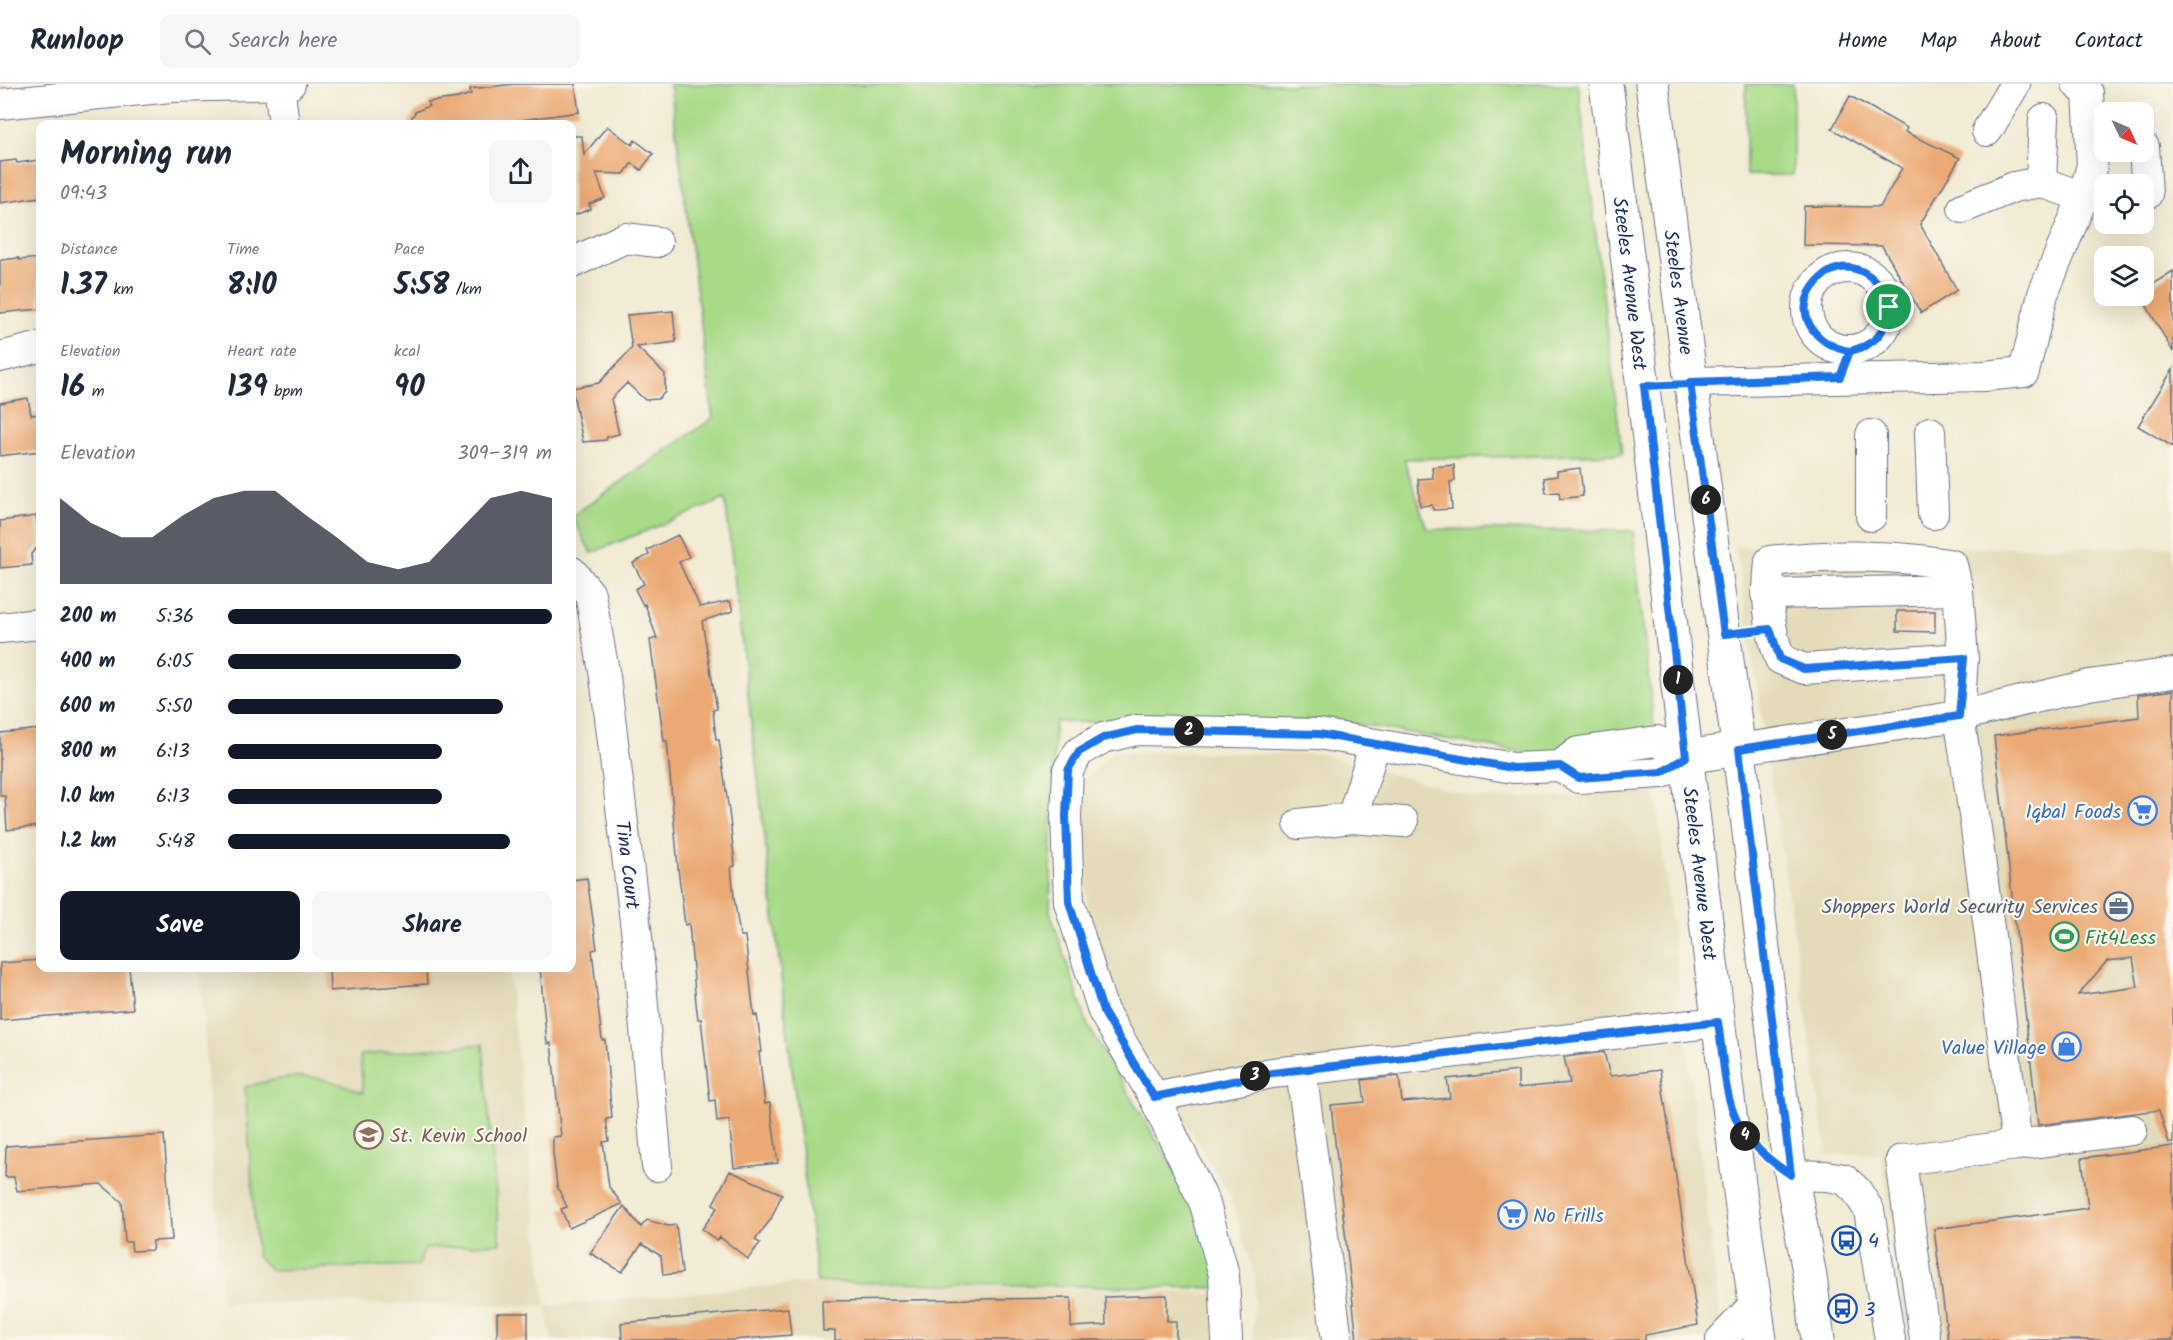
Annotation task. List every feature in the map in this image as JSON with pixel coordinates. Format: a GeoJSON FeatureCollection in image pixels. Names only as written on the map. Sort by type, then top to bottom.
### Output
{"type":"FeatureCollection","features":[{"type":"Feature","properties":{"kind":"main road","name":"Steeles Avenue West"},"geometry":{"type":"LineString","coordinates":[[1606,84],[1644,386],[1718,1022],[1760,1340]]}},
{"type":"Feature","properties":{"kind":"main road","name":"Steeles Avenue"},"geometry":{"type":"LineString","coordinates":[[1652,84],[1739,749]]}},
{"type":"Feature","properties":{"kind":"main road"},"geometry":{"type":"LineString","coordinates":[[1644,386],[1690,382]]}},
{"type":"Feature","properties":{"kind":"main road"},"geometry":{"type":"LineString","coordinates":[[1686,757],[1739,749],[1791,1175],[1818,1340]]}},
{"type":"Feature","properties":{"kind":"main road"},"geometry":{"type":"LineString","coordinates":[[1731,1111],[1752,1146],[1791,1175]]}},
{"type":"Feature","properties":{"kind":"street"},"geometry":{"type":"LineString","coordinates":[[1987,131],[2015,84]]}},
{"type":"Feature","properties":{"kind":"street"},"geometry":{"type":"LineString","coordinates":[[0,104],[171,87],[285,85],[284,120]]}},
{"type":"Feature","properties":{"kind":"street"},"geometry":{"type":"LineString","coordinates":[[1690,382],[1845,364],[1984,376],[2024,372],[2043,294],[2094,197],[2090,87]]}},
{"type":"Feature","properties":{"kind":"street"},"geometry":{"type":"LineString","coordinates":[[2041,182],[2044,119]]}},
{"type":"Feature","properties":{"kind":"street"},"geometry":{"type":"LineString","coordinates":[[2148,162],[2155,194]]}},
{"type":"Feature","properties":{"kind":"street"},"geometry":{"type":"LineString","coordinates":[[1963,208],[2014,187],[2041,182],[2094,197]]}},
{"type":"Feature","properties":{"kind":"street"},"geometry":{"type":"LineString","coordinates":[[576,261],[626,238],[657,242]]}},
{"type":"Feature","properties":{"kind":"street"},"geometry":{"type":"LineString","coordinates":[[0,357],[36,348]]}},
{"type":"Feature","properties":{"kind":"street"},"geometry":{"type":"LineString","coordinates":[[1930,432],[1933,514]]}},
{"type":"Feature","properties":{"kind":"street"},"geometry":{"type":"LineString","coordinates":[[1871,435],[1871,516]]}},
{"type":"Feature","properties":{"kind":"street","name":"Tina Court"},"geometry":{"type":"LineString","coordinates":[[576,577],[590,594],[605,677],[637,937],[657,1166]]}},
{"type":"Feature","properties":{"kind":"street"},"geometry":{"type":"LineString","coordinates":[[1964,658],[1804,669],[1780,659],[1770,629],[1766,594],[1958,591],[1964,658],[1959,716],[1979,848],[2017,1145]]}},
{"type":"Feature","properties":{"kind":"street"},"geometry":{"type":"LineString","coordinates":[[0,628],[36,624]]}},
{"type":"Feature","properties":{"kind":"street"},"geometry":{"type":"LineString","coordinates":[[1724,634],[1770,629]]}},
{"type":"Feature","properties":{"kind":"street"},"geometry":{"type":"LineString","coordinates":[[1739,749],[1959,716],[2089,685],[2173,673]]}},
{"type":"Feature","properties":{"kind":"street"},"geometry":{"type":"LineString","coordinates":[[1227,1340],[1224,1275],[1205,1204],[1154,1097],[1103,1011],[1069,902],[1066,816],[1068,770],[1079,752],[1103,738],[1137,730],[1319,734],[1513,768],[1560,766],[1579,778],[1662,772],[1686,757]]}},
{"type":"Feature","properties":{"kind":"street"},"geometry":{"type":"LineString","coordinates":[[1352,818],[1375,744]]}},
{"type":"Feature","properties":{"kind":"street"},"geometry":{"type":"LineString","coordinates":[[1299,824],[1352,818],[1403,822]]}},
{"type":"Feature","properties":{"kind":"street"},"geometry":{"type":"LineString","coordinates":[[1154,1097],[1301,1070],[1718,1022]]}},
{"type":"Feature","properties":{"kind":"street"},"geometry":{"type":"LineString","coordinates":[[1301,1070],[1337,1340]]}},
{"type":"Feature","properties":{"kind":"street"},"geometry":{"type":"LineString","coordinates":[[1925,1340],[1901,1160],[2132,1130]]}},
{"type":"Feature","properties":{"kind":"street"},"geometry":{"type":"LineString","coordinates":[[1791,1175],[1844,1179],[1856,1190],[1869,1210],[1890,1340]]}},
{"type":"Feature","properties":{"kind":"street"},"geometry":{"type":"LineString","coordinates":[[1721,1340],[1755,1304]]}},
{"type":"Feature","properties":{"kind":"shaded area"},"geometry":{"type":"Polygon","coordinates":[[[1736,547],[2173,547],[2173,1340],[1909,1340],[1902,1311],[1881,1154],[1827,1155],[1736,547]]]}},
{"type":"Feature","properties":{"kind":"shaded area"},"geometry":{"type":"Polygon","coordinates":[[[1112,752],[1322,754],[1477,798],[1571,797],[1654,783],[1723,1340],[1253,1340],[1255,1277],[1229,1194],[1139,1047],[1105,977],[1087,902],[1081,784],[1112,752]]]}},
{"type":"Feature","properties":{"kind":"shaded area","name":"St. Kevin School"},"geometry":{"type":"Polygon","coordinates":[[[200,972],[508,972],[546,1306],[222,1302],[200,972]]]}},
{"type":"Feature","properties":{"kind":"shaded area"},"geometry":{"type":"Polygon","coordinates":[[[817,1282],[1216,1293],[1217,1340],[552,1340],[546,1306],[817,1282]]]}},
{"type":"Feature","properties":{"kind":"green space"},"geometry":{"type":"Polygon","coordinates":[[[670,84],[1578,84],[1622,454],[1404,459],[1427,529],[1633,531],[1656,747],[1545,756],[1340,721],[1055,722],[1050,912],[1088,1026],[1205,1220],[1221,1288],[817,1282],[725,499],[591,553],[576,524],[576,513],[713,418],[670,84]]]}},
{"type":"Feature","properties":{"kind":"green space"},"geometry":{"type":"Polygon","coordinates":[[[1746,84],[1793,84],[1793,175],[1746,175],[1746,84]]]}},
{"type":"Feature","properties":{"kind":"green space"},"geometry":{"type":"Polygon","coordinates":[[[483,1044],[500,1243],[424,1249],[419,1265],[271,1270],[257,1256],[245,1087],[278,1079],[304,1077],[331,1081],[363,1093],[360,1055],[483,1044]]]}},
{"type":"Feature","properties":{"kind":"building"},"geometry":{"type":"Polygon","coordinates":[[[514,84],[575,84],[579,112],[520,120],[410,120],[415,112],[429,106],[428,102],[471,94],[470,89],[514,84]]]}},
{"type":"Feature","properties":{"kind":"building"},"geometry":{"type":"Polygon","coordinates":[[[1850,96],[1907,128],[1905,132],[1960,158],[1920,224],[1957,290],[1921,313],[1882,246],[1803,245],[1804,206],[1880,207],[1902,168],[1832,129],[1850,96]]]}},
{"type":"Feature","properties":{"kind":"building"},"geometry":{"type":"Polygon","coordinates":[[[607,126],[632,145],[635,140],[653,154],[641,170],[632,163],[624,174],[596,173],[605,198],[589,204],[591,209],[576,215],[576,136],[582,136],[584,155],[607,126]]]}},
{"type":"Feature","properties":{"kind":"building"},"geometry":{"type":"Polygon","coordinates":[[[36,161],[36,198],[0,203],[0,162],[36,161]]]}},
{"type":"Feature","properties":{"kind":"building"},"geometry":{"type":"Polygon","coordinates":[[[36,258],[36,309],[0,313],[0,260],[36,258]]]}},
{"type":"Feature","properties":{"kind":"building"},"geometry":{"type":"Polygon","coordinates":[[[2173,271],[2173,352],[2147,306],[2154,306],[2154,283],[2173,271]]]}},
{"type":"Feature","properties":{"kind":"building"},"geometry":{"type":"Polygon","coordinates":[[[673,311],[676,342],[637,347],[665,374],[665,392],[658,399],[645,400],[627,383],[611,399],[619,434],[607,437],[606,440],[583,442],[576,408],[576,387],[599,383],[632,348],[627,315],[673,311]]]}},
{"type":"Feature","properties":{"kind":"building"},"geometry":{"type":"Polygon","coordinates":[[[2173,369],[2173,447],[2138,426],[2173,369]]]}},
{"type":"Feature","properties":{"kind":"building"},"geometry":{"type":"Polygon","coordinates":[[[28,398],[31,415],[36,414],[36,452],[0,456],[0,403],[28,398]]]}},
{"type":"Feature","properties":{"kind":"building"},"geometry":{"type":"Polygon","coordinates":[[[1454,465],[1455,481],[1450,482],[1452,509],[1433,510],[1432,505],[1420,506],[1418,479],[1433,478],[1432,467],[1454,465]]]}},
{"type":"Feature","properties":{"kind":"building"},"geometry":{"type":"Polygon","coordinates":[[[1580,468],[1583,496],[1560,499],[1559,492],[1546,493],[1544,478],[1557,476],[1557,471],[1580,468]]]}},
{"type":"Feature","properties":{"kind":"building"},"geometry":{"type":"Polygon","coordinates":[[[36,516],[36,548],[31,554],[32,565],[0,568],[0,521],[36,516]]]}},
{"type":"Feature","properties":{"kind":"building"},"geometry":{"type":"Polygon","coordinates":[[[678,535],[689,557],[679,562],[700,607],[730,601],[733,611],[702,621],[717,709],[713,710],[716,740],[719,740],[730,819],[735,866],[731,867],[734,897],[740,936],[745,936],[754,1016],[757,1015],[762,1052],[759,1052],[765,1104],[770,1103],[778,1163],[734,1168],[729,1120],[717,1122],[715,1100],[710,1101],[701,1019],[698,1019],[696,1003],[689,924],[685,925],[678,868],[667,741],[664,741],[650,640],[657,638],[645,604],[643,605],[635,589],[644,584],[633,563],[649,555],[647,550],[678,535]]]}},
{"type":"Feature","properties":{"kind":"building"},"geometry":{"type":"Polygon","coordinates":[[[1897,611],[1935,611],[1935,632],[1897,631],[1897,611]]]}},
{"type":"Feature","properties":{"kind":"building"},"geometry":{"type":"Polygon","coordinates":[[[2173,690],[2173,1143],[2169,1143],[2159,1110],[2038,1125],[1994,736],[2139,717],[2138,695],[2173,690]],[[2133,958],[2107,961],[2078,995],[2138,987],[2133,958]]]}},
{"type":"Feature","properties":{"kind":"building"},"geometry":{"type":"Polygon","coordinates":[[[36,729],[36,826],[7,830],[5,796],[0,796],[0,733],[36,729]]]}},
{"type":"Feature","properties":{"kind":"building"},"geometry":{"type":"Polygon","coordinates":[[[587,878],[597,949],[592,950],[602,1040],[605,1040],[612,1118],[606,1119],[609,1141],[603,1142],[609,1187],[622,1204],[569,1228],[561,1209],[567,1207],[557,1186],[553,1153],[553,1137],[561,1136],[551,1043],[547,1044],[540,972],[576,972],[576,879],[587,878]]]}},
{"type":"Feature","properties":{"kind":"building"},"geometry":{"type":"Polygon","coordinates":[[[36,960],[36,972],[129,972],[133,1009],[0,1020],[0,963],[36,960]]]}},
{"type":"Feature","properties":{"kind":"building"},"geometry":{"type":"Polygon","coordinates":[[[329,972],[426,972],[427,984],[330,991],[329,972]]]}},
{"type":"Feature","properties":{"kind":"building","name":"No Frills"},"geometry":{"type":"Polygon","coordinates":[[[1604,1052],[1610,1076],[1660,1070],[1698,1325],[1645,1335],[1645,1340],[1357,1340],[1331,1105],[1365,1102],[1362,1080],[1399,1076],[1402,1102],[1450,1098],[1447,1079],[1518,1071],[1518,1088],[1570,1083],[1564,1057],[1604,1052]]]}},
{"type":"Feature","properties":{"kind":"building"},"geometry":{"type":"Polygon","coordinates":[[[164,1135],[172,1240],[153,1241],[152,1250],[132,1251],[131,1242],[125,1242],[122,1202],[101,1184],[17,1191],[14,1177],[5,1177],[6,1146],[164,1135]]]}},
{"type":"Feature","properties":{"kind":"building"},"geometry":{"type":"Polygon","coordinates":[[[2173,1146],[2173,1340],[1948,1340],[1934,1229],[2088,1208],[2082,1158],[2173,1146]]]}},
{"type":"Feature","properties":{"kind":"building"},"geometry":{"type":"Polygon","coordinates":[[[730,1171],[782,1194],[771,1219],[755,1240],[760,1243],[748,1259],[720,1237],[717,1241],[702,1229],[718,1207],[713,1204],[730,1171]]]}},
{"type":"Feature","properties":{"kind":"building"},"geometry":{"type":"Polygon","coordinates":[[[624,1206],[641,1227],[647,1220],[668,1226],[676,1225],[682,1273],[663,1275],[661,1256],[642,1244],[622,1272],[590,1253],[624,1206]]]}},
{"type":"Feature","properties":{"kind":"building"},"geometry":{"type":"Polygon","coordinates":[[[1167,1295],[1167,1321],[1176,1321],[1176,1340],[835,1340],[835,1331],[823,1331],[822,1301],[1071,1298],[1071,1327],[1106,1325],[1105,1297],[1167,1295]]]}},
{"type":"Feature","properties":{"kind":"building"},"geometry":{"type":"Polygon","coordinates":[[[788,1308],[791,1335],[733,1340],[622,1340],[621,1323],[788,1308]]]}},
{"type":"Feature","properties":{"kind":"building"},"geometry":{"type":"Polygon","coordinates":[[[497,1313],[528,1313],[528,1340],[497,1340],[497,1313]]]}},
{"type":"Feature","properties":{"kind":"place","name":"Iqbal Foods"},"geometry":{"type":"Point","coordinates":[2142,811]}},
{"type":"Feature","properties":{"kind":"place","name":"Shoppers World Security Services"},"geometry":{"type":"Point","coordinates":[2119,906]}},
{"type":"Feature","properties":{"kind":"place","name":"Fit4Less"},"geometry":{"type":"Point","coordinates":[2064,937]}},
{"type":"Feature","properties":{"kind":"place","name":"Value Village"},"geometry":{"type":"Point","coordinates":[2067,1047]}},
{"type":"Feature","properties":{"kind":"place","name":"St. Kevin School"},"geometry":{"type":"Point","coordinates":[369,1135]}},
{"type":"Feature","properties":{"kind":"place","name":"No Frills"},"geometry":{"type":"Point","coordinates":[1512,1215]}},
{"type":"Feature","properties":{"kind":"place","name":"4"},"geometry":{"type":"Point","coordinates":[1847,1240]}},
{"type":"Feature","properties":{"kind":"place","name":"3"},"geometry":{"type":"Point","coordinates":[1843,1309]}},
{"type":"Feature","properties":{"kind":"route"},"geometry":{"type":"LineString","coordinates":[[1889,307],[1886,291],[1876,278],[1862,270],[1846,268],[1830,272],[1817,282],[1809,296],[1806,312],[1810,327],[1820,340],[1834,349],[1850,351],[1840,377],[1778,380],[1690,382],[1724,634],[1770,629],[1780,659],[1804,669],[1964,658],[1963,691],[1959,716],[1739,749],[1791,1175],[1752,1146],[1731,1111],[1718,1022],[1272,1073],[1154,1097],[1147,1089],[1103,1011],[1069,902],[1066,816],[1068,770],[1079,752],[1103,738],[1137,730],[1319,734],[1513,768],[1560,766],[1579,778],[1662,772],[1686,757],[1644,386],[1690,382],[1840,377],[1850,351],[1866,347],[1879,337],[1887,323],[1889,307]]}}]}
